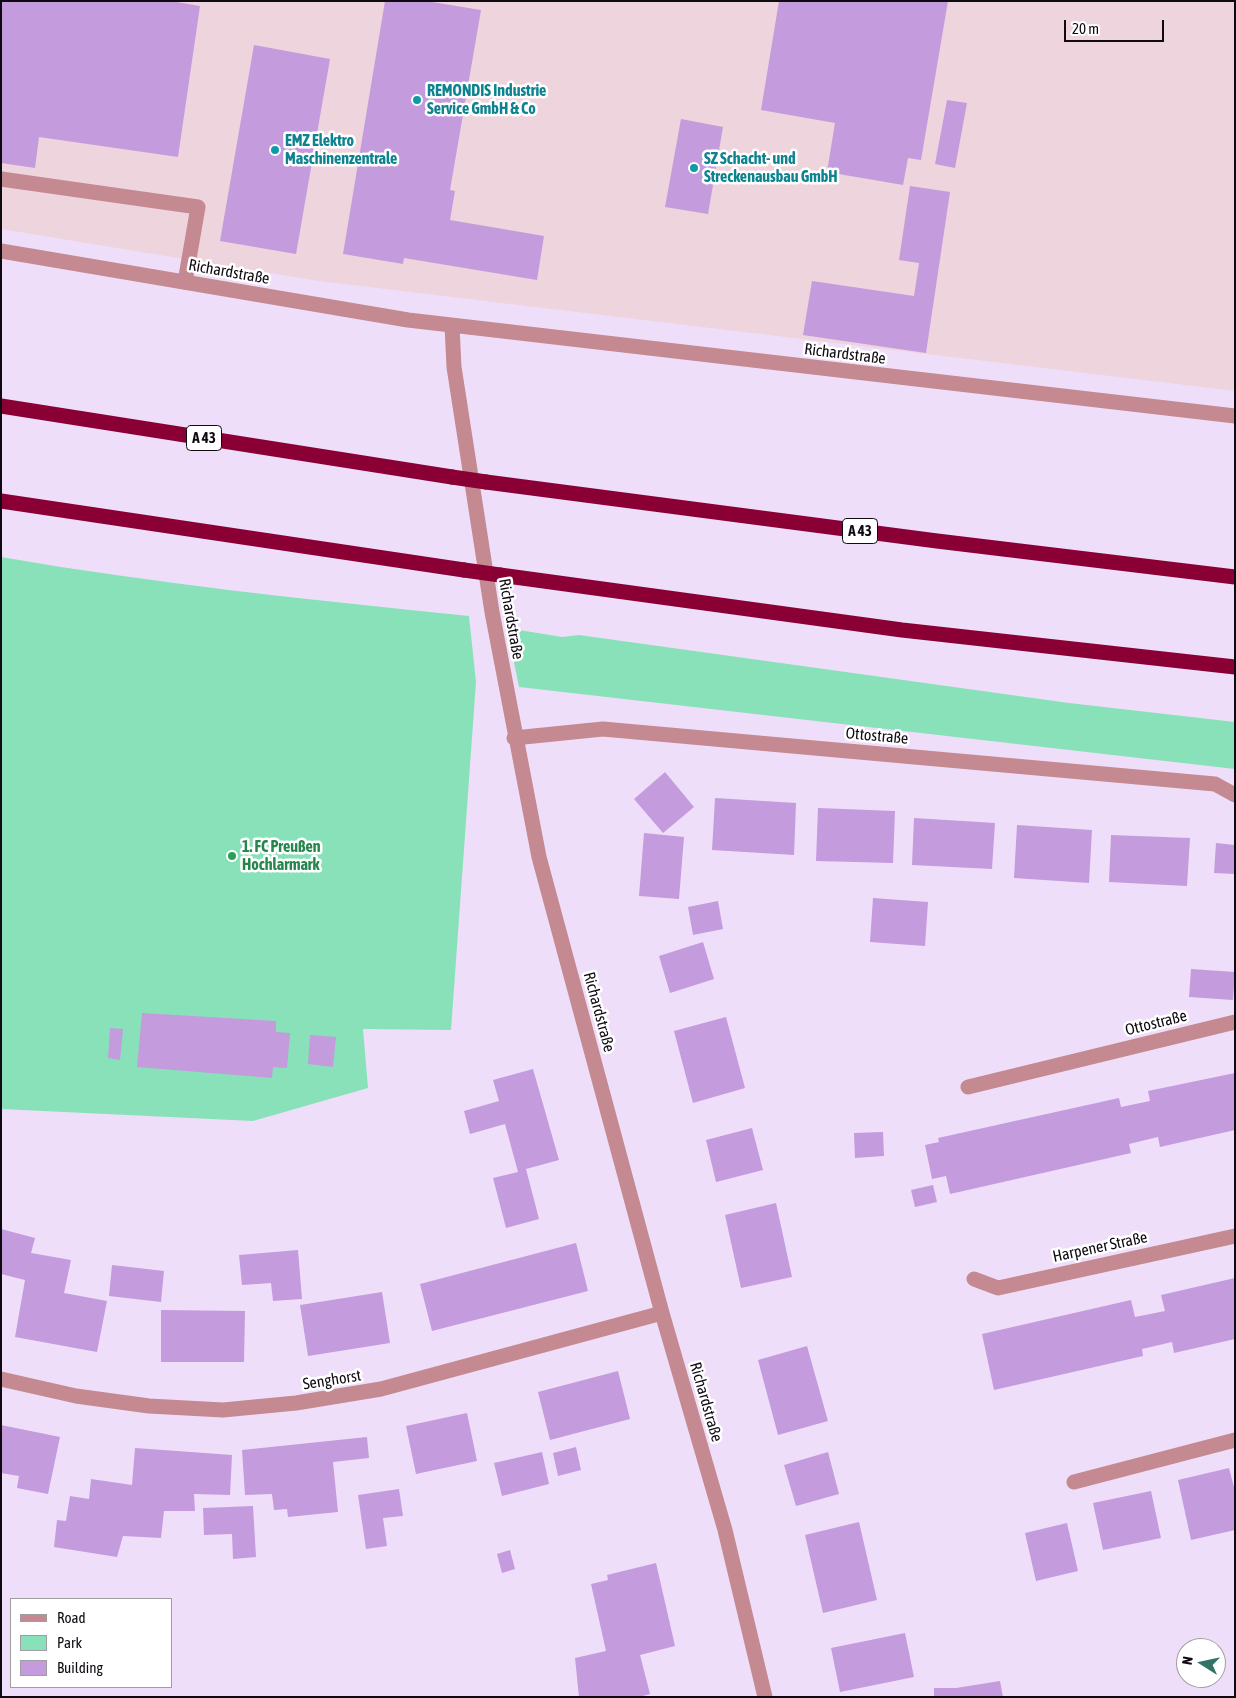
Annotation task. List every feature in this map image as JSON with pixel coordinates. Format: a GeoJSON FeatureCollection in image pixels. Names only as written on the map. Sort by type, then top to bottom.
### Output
{"type":"FeatureCollection","features":[{"type":"Feature","properties":{"kind":"highway","name":"A 43"},"geometry":{"type":"LineString","coordinates":[[1,406],[486,482],[937,541],[1235,577]]}},
{"type":"Feature","properties":{"kind":"highway"},"geometry":{"type":"LineString","coordinates":[[1,501],[464,570],[902,630],[1235,667]]}},
{"type":"Feature","properties":{"kind":"street"},"geometry":{"type":"LineString","coordinates":[[1,179],[198,207],[185,282]]}},
{"type":"Feature","properties":{"kind":"street","name":"Richardstraße"},"geometry":{"type":"LineString","coordinates":[[1,251],[452,326],[1235,416]]}},
{"type":"Feature","properties":{"kind":"street","name":"Richardstraße"},"geometry":{"type":"LineString","coordinates":[[452,326],[454,368],[492,612],[514,738],[539,857],[662,1313],[725,1530],[765,1697]]}},
{"type":"Feature","properties":{"kind":"street","name":"Ottostraße"},"geometry":{"type":"LineString","coordinates":[[514,738],[603,729],[1207,783],[1215,784],[1235,795]]}},
{"type":"Feature","properties":{"kind":"street","name":"Ottostraße"},"geometry":{"type":"LineString","coordinates":[[968,1088],[1235,1022]]}},
{"type":"Feature","properties":{"kind":"street","name":"Harpener Straße"},"geometry":{"type":"LineString","coordinates":[[974,1279],[998,1288],[1235,1236]]}},
{"type":"Feature","properties":{"kind":"street","name":"Senghorst"},"geometry":{"type":"LineString","coordinates":[[1,1379],[76,1396],[149,1406],[223,1410],[296,1403],[382,1390],[662,1313]]}},
{"type":"Feature","properties":{"kind":"street"},"geometry":{"type":"LineString","coordinates":[[1074,1482],[1235,1440]]}},
{"type":"Feature","properties":{"kind":"shaded area"},"geometry":{"type":"Polygon","coordinates":[[[1,1],[1235,1],[1235,391],[319,281],[1,229],[1,1]]]}},
{"type":"Feature","properties":{"kind":"green space","name":"1. FC Preußen Hochlarmark"},"geometry":{"type":"Polygon","coordinates":[[[1,557],[176,583],[469,616],[476,682],[451,1030],[363,1029],[368,1088],[253,1121],[1,1109],[1,557]]]}},
{"type":"Feature","properties":{"kind":"green space"},"geometry":{"type":"Polygon","coordinates":[[[507,628],[562,637],[579,635],[1069,703],[1235,722],[1235,769],[519,687],[507,628]]]}},
{"type":"Feature","properties":{"kind":"building"},"geometry":{"type":"Polygon","coordinates":[[[1,1],[171,1],[200,6],[178,157],[39,137],[35,168],[1,163],[1,1]]]}},
{"type":"Feature","properties":{"kind":"building","name":"REMONDIS Industrie Service GmbH & Co"},"geometry":{"type":"Polygon","coordinates":[[[385,1],[426,1],[481,10],[450,190],[455,191],[450,220],[544,236],[537,280],[404,258],[403,264],[343,254],[385,1]]]}},
{"type":"Feature","properties":{"kind":"building"},"geometry":{"type":"Polygon","coordinates":[[[779,1],[948,1],[921,160],[908,158],[903,185],[827,172],[835,123],[761,110],[779,1]]]}},
{"type":"Feature","properties":{"kind":"building","name":"EMZ Elektro Maschinenzentrale"},"geometry":{"type":"Polygon","coordinates":[[[254,45],[330,59],[296,254],[220,241],[254,45]]]}},
{"type":"Feature","properties":{"kind":"building"},"geometry":{"type":"Polygon","coordinates":[[[947,100],[967,103],[955,168],[935,164],[947,100]]]}},
{"type":"Feature","properties":{"kind":"building","name":"SZ Schacht- und Streckenausbau GmbH"},"geometry":{"type":"Polygon","coordinates":[[[681,119],[723,127],[708,214],[665,207],[681,119]]]}},
{"type":"Feature","properties":{"kind":"building"},"geometry":{"type":"Polygon","coordinates":[[[910,186],[950,192],[926,353],[803,335],[812,281],[914,296],[919,263],[899,260],[910,186]]]}},
{"type":"Feature","properties":{"kind":"building"},"geometry":{"type":"Polygon","coordinates":[[[665,772],[694,807],[663,833],[634,799],[665,772]]]}},
{"type":"Feature","properties":{"kind":"building"},"geometry":{"type":"Polygon","coordinates":[[[715,798],[796,803],[794,855],[712,850],[715,798]]]}},
{"type":"Feature","properties":{"kind":"building"},"geometry":{"type":"Polygon","coordinates":[[[818,808],[895,811],[893,863],[816,861],[818,808]]]}},
{"type":"Feature","properties":{"kind":"building"},"geometry":{"type":"Polygon","coordinates":[[[914,818],[995,823],[992,869],[912,865],[914,818]]]}},
{"type":"Feature","properties":{"kind":"building"},"geometry":{"type":"Polygon","coordinates":[[[1017,825],[1092,830],[1089,883],[1014,878],[1017,825]]]}},
{"type":"Feature","properties":{"kind":"building"},"geometry":{"type":"Polygon","coordinates":[[[644,833],[684,837],[679,899],[639,896],[644,833]]]}},
{"type":"Feature","properties":{"kind":"building"},"geometry":{"type":"Polygon","coordinates":[[[1111,835],[1190,838],[1187,886],[1109,882],[1111,835]]]}},
{"type":"Feature","properties":{"kind":"building"},"geometry":{"type":"Polygon","coordinates":[[[1216,843],[1235,845],[1235,874],[1214,873],[1216,843]]]}},
{"type":"Feature","properties":{"kind":"building"},"geometry":{"type":"Polygon","coordinates":[[[873,898],[928,902],[925,946],[870,942],[873,898]]]}},
{"type":"Feature","properties":{"kind":"building"},"geometry":{"type":"Polygon","coordinates":[[[718,901],[723,929],[693,935],[688,907],[718,901]]]}},
{"type":"Feature","properties":{"kind":"building"},"geometry":{"type":"Polygon","coordinates":[[[703,942],[714,979],[670,993],[659,956],[703,942]]]}},
{"type":"Feature","properties":{"kind":"building"},"geometry":{"type":"Polygon","coordinates":[[[1191,969],[1235,972],[1233,1000],[1189,997],[1191,969]]]}},
{"type":"Feature","properties":{"kind":"building"},"geometry":{"type":"Polygon","coordinates":[[[142,1013],[276,1021],[276,1032],[290,1033],[287,1068],[273,1067],[272,1078],[137,1067],[142,1013]]]}},
{"type":"Feature","properties":{"kind":"building"},"geometry":{"type":"Polygon","coordinates":[[[726,1017],[745,1088],[693,1103],[674,1031],[726,1017]]]}},
{"type":"Feature","properties":{"kind":"building"},"geometry":{"type":"Polygon","coordinates":[[[110,1028],[123,1029],[120,1060],[108,1058],[110,1028]]]}},
{"type":"Feature","properties":{"kind":"building"},"geometry":{"type":"Polygon","coordinates":[[[310,1035],[336,1037],[333,1067],[308,1064],[310,1035]]]}},
{"type":"Feature","properties":{"kind":"building"},"geometry":{"type":"Polygon","coordinates":[[[533,1069],[559,1160],[526,1169],[539,1219],[506,1228],[493,1178],[518,1172],[505,1124],[470,1134],[464,1111],[499,1101],[493,1080],[533,1069]]]}},
{"type":"Feature","properties":{"kind":"building"},"geometry":{"type":"Polygon","coordinates":[[[1235,1073],[1235,1130],[1160,1147],[1158,1137],[1129,1144],[1131,1153],[950,1194],[946,1176],[932,1179],[925,1145],[939,1142],[938,1138],[1119,1098],[1121,1107],[1150,1101],[1148,1091],[1235,1073]]]}},
{"type":"Feature","properties":{"kind":"building"},"geometry":{"type":"Polygon","coordinates":[[[752,1128],[763,1170],[716,1182],[706,1140],[752,1128]]]}},
{"type":"Feature","properties":{"kind":"building"},"geometry":{"type":"Polygon","coordinates":[[[883,1132],[884,1156],[855,1158],[854,1133],[883,1132]]]}},
{"type":"Feature","properties":{"kind":"building"},"geometry":{"type":"Polygon","coordinates":[[[933,1185],[937,1202],[915,1207],[911,1190],[933,1185]]]}},
{"type":"Feature","properties":{"kind":"building"},"geometry":{"type":"Polygon","coordinates":[[[776,1203],[792,1277],[741,1288],[725,1215],[776,1203]]]}},
{"type":"Feature","properties":{"kind":"building"},"geometry":{"type":"Polygon","coordinates":[[[1,1229],[35,1238],[31,1253],[71,1260],[64,1293],[107,1301],[97,1352],[15,1337],[25,1280],[1,1274],[1,1229]]]}},
{"type":"Feature","properties":{"kind":"building"},"geometry":{"type":"Polygon","coordinates":[[[576,1243],[588,1291],[432,1331],[420,1284],[576,1243]]]}},
{"type":"Feature","properties":{"kind":"building"},"geometry":{"type":"Polygon","coordinates":[[[298,1250],[302,1299],[273,1301],[271,1283],[242,1285],[239,1255],[298,1250]]]}},
{"type":"Feature","properties":{"kind":"building"},"geometry":{"type":"Polygon","coordinates":[[[112,1265],[164,1271],[161,1302],[109,1296],[112,1265]]]}},
{"type":"Feature","properties":{"kind":"building"},"geometry":{"type":"Polygon","coordinates":[[[1235,1278],[1235,1339],[1174,1353],[1172,1342],[1142,1349],[1143,1356],[994,1390],[982,1334],[1131,1300],[1135,1317],[1165,1311],[1161,1295],[1235,1278]]]}},
{"type":"Feature","properties":{"kind":"building"},"geometry":{"type":"Polygon","coordinates":[[[382,1292],[390,1343],[308,1356],[300,1305],[382,1292]]]}},
{"type":"Feature","properties":{"kind":"building"},"geometry":{"type":"Polygon","coordinates":[[[161,1310],[245,1311],[244,1362],[161,1362],[161,1310]]]}},
{"type":"Feature","properties":{"kind":"building"},"geometry":{"type":"Polygon","coordinates":[[[807,1346],[828,1421],[778,1435],[758,1360],[807,1346]]]}},
{"type":"Feature","properties":{"kind":"building"},"geometry":{"type":"Polygon","coordinates":[[[618,1371],[630,1419],[550,1440],[538,1392],[618,1371]]]}},
{"type":"Feature","properties":{"kind":"building"},"geometry":{"type":"Polygon","coordinates":[[[467,1413],[477,1461],[416,1474],[406,1426],[467,1413]]]}},
{"type":"Feature","properties":{"kind":"building"},"geometry":{"type":"Polygon","coordinates":[[[1,1425],[60,1437],[48,1494],[17,1488],[19,1476],[1,1473],[1,1425]]]}},
{"type":"Feature","properties":{"kind":"building"},"geometry":{"type":"Polygon","coordinates":[[[367,1437],[369,1458],[333,1462],[338,1512],[288,1517],[287,1509],[274,1510],[272,1494],[245,1495],[242,1450],[367,1437]]]}},
{"type":"Feature","properties":{"kind":"building"},"geometry":{"type":"Polygon","coordinates":[[[576,1447],[581,1470],[558,1476],[553,1453],[576,1447]]]}},
{"type":"Feature","properties":{"kind":"building"},"geometry":{"type":"Polygon","coordinates":[[[135,1448],[232,1455],[230,1495],[194,1494],[195,1511],[164,1511],[161,1538],[123,1536],[117,1557],[54,1547],[57,1520],[66,1521],[70,1496],[89,1499],[91,1479],[132,1485],[135,1448]]]}},
{"type":"Feature","properties":{"kind":"building"},"geometry":{"type":"Polygon","coordinates":[[[542,1452],[549,1484],[502,1496],[494,1463],[542,1452]]]}},
{"type":"Feature","properties":{"kind":"building"},"geometry":{"type":"Polygon","coordinates":[[[828,1452],[839,1494],[796,1506],[784,1465],[828,1452]]]}},
{"type":"Feature","properties":{"kind":"building"},"geometry":{"type":"Polygon","coordinates":[[[1229,1468],[1235,1491],[1235,1530],[1191,1540],[1178,1480],[1229,1468]]]}},
{"type":"Feature","properties":{"kind":"building"},"geometry":{"type":"Polygon","coordinates":[[[399,1489],[403,1516],[383,1518],[387,1546],[366,1549],[358,1495],[399,1489]]]}},
{"type":"Feature","properties":{"kind":"building"},"geometry":{"type":"Polygon","coordinates":[[[1151,1491],[1161,1538],[1103,1550],[1093,1503],[1151,1491]]]}},
{"type":"Feature","properties":{"kind":"building"},"geometry":{"type":"Polygon","coordinates":[[[253,1506],[256,1557],[233,1559],[232,1534],[204,1535],[203,1508],[253,1506]]]}},
{"type":"Feature","properties":{"kind":"building"},"geometry":{"type":"Polygon","coordinates":[[[859,1522],[877,1600],[823,1613],[805,1535],[859,1522]]]}},
{"type":"Feature","properties":{"kind":"building"},"geometry":{"type":"Polygon","coordinates":[[[1067,1523],[1078,1571],[1036,1581],[1025,1533],[1067,1523]]]}},
{"type":"Feature","properties":{"kind":"building"},"geometry":{"type":"Polygon","coordinates":[[[510,1550],[515,1569],[502,1573],[497,1554],[510,1550]]]}},
{"type":"Feature","properties":{"kind":"building"},"geometry":{"type":"Polygon","coordinates":[[[656,1563],[675,1646],[640,1655],[650,1694],[639,1697],[579,1697],[575,1658],[606,1651],[591,1584],[608,1580],[607,1575],[656,1563]]]}},
{"type":"Feature","properties":{"kind":"building"},"geometry":{"type":"Polygon","coordinates":[[[905,1633],[914,1677],[840,1692],[831,1648],[905,1633]]]}},
{"type":"Feature","properties":{"kind":"building"},"geometry":{"type":"Polygon","coordinates":[[[1000,1681],[1003,1697],[934,1697],[934,1688],[956,1688],[1000,1681]]]}},
{"type":"Feature","properties":{"kind":"place","name":"REMONDIS Industrie Service GmbH & Co"},"geometry":{"type":"Point","coordinates":[417,100]}},
{"type":"Feature","properties":{"kind":"place","name":"EMZ Elektro Maschinenzentrale"},"geometry":{"type":"Point","coordinates":[275,150]}},
{"type":"Feature","properties":{"kind":"place","name":"SZ Schacht- und Streckenausbau GmbH"},"geometry":{"type":"Point","coordinates":[694,168]}},
{"type":"Feature","properties":{"kind":"place","name":"1. FC Preußen Hochlarmark"},"geometry":{"type":"Point","coordinates":[232,856]}}]}
